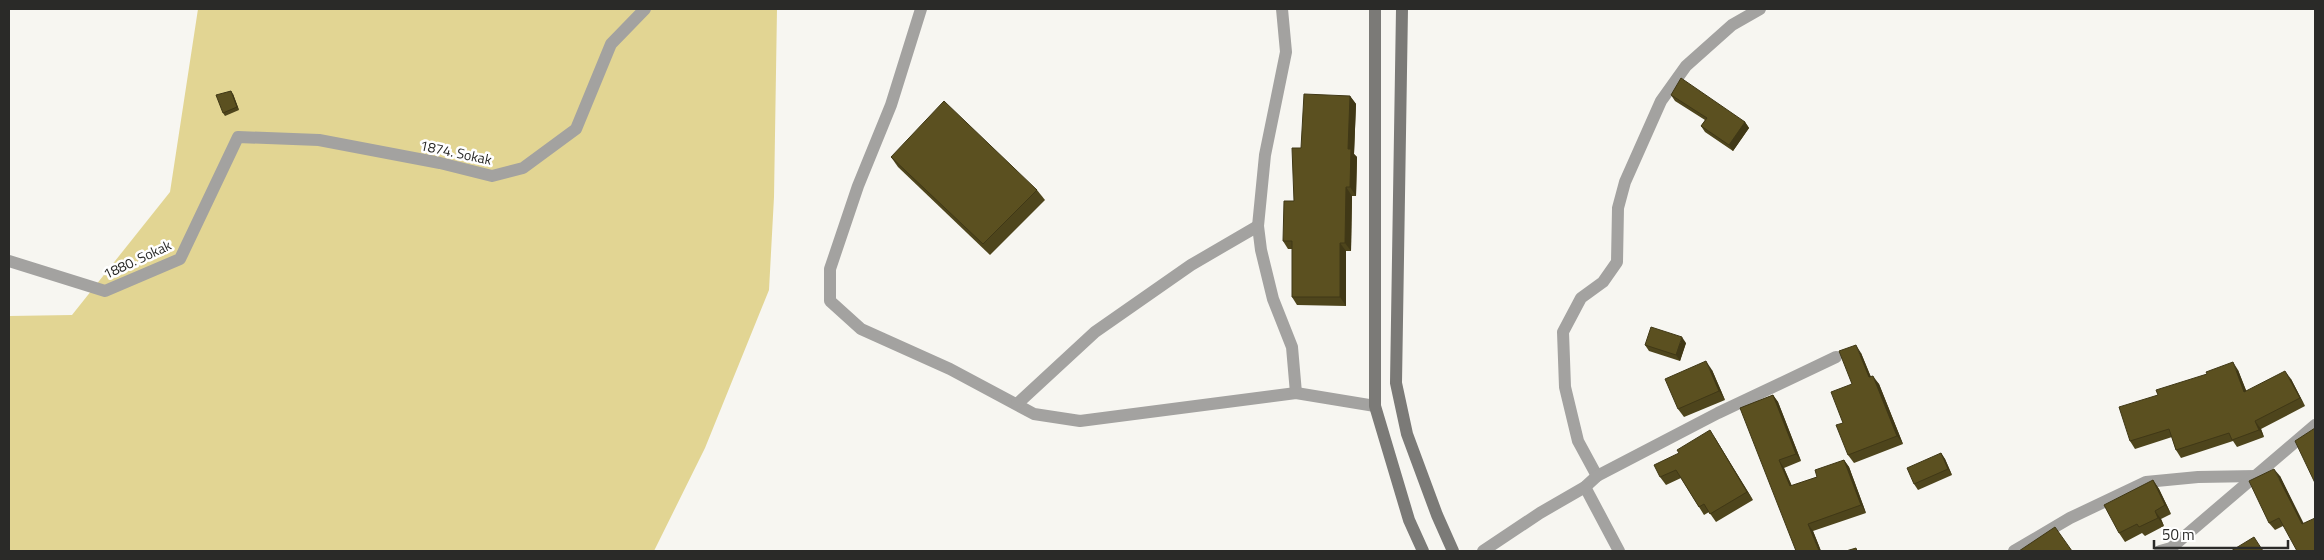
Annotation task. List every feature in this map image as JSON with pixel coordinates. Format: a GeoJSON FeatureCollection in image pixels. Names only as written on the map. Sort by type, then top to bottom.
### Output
{"type":"FeatureCollection","features":[{"type":"Feature","properties":{"kind":"street","name":"1874. Sokak"},"geometry":{"type":"LineString","coordinates":[[238,137],[319,140],[440,163],[492,176],[523,168],[576,129],[611,44],[645,9]]}},
{"type":"Feature","properties":{"kind":"street"},"geometry":{"type":"LineString","coordinates":[[921,9],[891,105],[858,186],[830,269],[830,301],[861,328],[950,369],[1034,414],[1080,421],[1296,393],[1375,406]]}},
{"type":"Feature","properties":{"kind":"street"},"geometry":{"type":"LineString","coordinates":[[1282,9],[1286,52],[1265,155],[1258,226],[1261,250],[1274,299],[1292,346],[1296,393]]}},
{"type":"Feature","properties":{"kind":"street"},"geometry":{"type":"LineString","coordinates":[[1375,9],[1375,406],[1409,520],[1423,551]]}},
{"type":"Feature","properties":{"kind":"street"},"geometry":{"type":"LineString","coordinates":[[1402,9],[1396,383],[1407,434],[1437,516],[1453,551]]}},
{"type":"Feature","properties":{"kind":"street"},"geometry":{"type":"LineString","coordinates":[[1597,476],[1578,441],[1564,387],[1563,332],[1582,298],[1604,282],[1617,262],[1618,208],[1620,200],[1625,182],[1661,101],[1686,66],[1732,25],[1760,9]]}},
{"type":"Feature","properties":{"kind":"street","name":"1880. Sokak"},"geometry":{"type":"LineString","coordinates":[[9,261],[105,291],[180,259],[238,137]]}},
{"type":"Feature","properties":{"kind":"street"},"geometry":{"type":"LineString","coordinates":[[1017,404],[1095,332],[1191,265],[1258,226]]}},
{"type":"Feature","properties":{"kind":"street"},"geometry":{"type":"LineString","coordinates":[[1483,551],[1540,513],[1585,487],[1597,476],[1718,413],[1836,357]]}},
{"type":"Feature","properties":{"kind":"street"},"geometry":{"type":"LineString","coordinates":[[2160,551],[2171,548],[2315,425]]}},
{"type":"Feature","properties":{"kind":"street"},"geometry":{"type":"LineString","coordinates":[[2014,551],[2070,518],[2146,482],[2198,477],[2257,476]]}},
{"type":"Feature","properties":{"kind":"street"},"geometry":{"type":"LineString","coordinates":[[1585,487],[1619,551]]}},
{"type":"Feature","properties":{"kind":"shaded area"},"geometry":{"type":"Polygon","coordinates":[[[198,9],[777,9],[774,197],[769,290],[705,448],[654,551],[9,551],[9,316],[72,315],[170,192],[198,9]]]}},
{"type":"Feature","properties":{"kind":"building"},"geometry":{"type":"Polygon","coordinates":[[[1681,78],[1745,122],[1729,145],[1701,126],[1707,118],[1671,95],[1681,78]]]}},
{"type":"Feature","properties":{"kind":"building"},"geometry":{"type":"Polygon","coordinates":[[[231,91],[237,107],[223,113],[216,95],[231,91]]]}},
{"type":"Feature","properties":{"kind":"building"},"geometry":{"type":"Polygon","coordinates":[[[1304,94],[1350,96],[1348,149],[1351,149],[1350,187],[1346,187],[1345,243],[1340,243],[1340,297],[1292,297],[1292,241],[1283,241],[1284,201],[1294,201],[1292,148],[1301,148],[1304,94]]]}},
{"type":"Feature","properties":{"kind":"building"},"geometry":{"type":"Polygon","coordinates":[[[944,101],[1037,190],[983,244],[891,157],[944,101]]]}},
{"type":"Feature","properties":{"kind":"building"},"geometry":{"type":"Polygon","coordinates":[[[1651,327],[1682,337],[1676,355],[1645,345],[1651,327]]]}},
{"type":"Feature","properties":{"kind":"building"},"geometry":{"type":"Polygon","coordinates":[[[1856,345],[1869,377],[1873,376],[1897,436],[1848,455],[1836,425],[1843,423],[1831,392],[1852,384],[1839,351],[1856,345]]]}},
{"type":"Feature","properties":{"kind":"building"},"geometry":{"type":"Polygon","coordinates":[[[1706,361],[1719,391],[1678,409],[1665,379],[1706,361]]]}},
{"type":"Feature","properties":{"kind":"building"},"geometry":{"type":"Polygon","coordinates":[[[2233,362],[2244,392],[2285,371],[2300,398],[2255,421],[2259,430],[2232,440],[2229,433],[2176,450],[2169,429],[2130,441],[2119,407],[2158,395],[2156,390],[2207,374],[2206,372],[2233,362]]]}},
{"type":"Feature","properties":{"kind":"building"},"geometry":{"type":"Polygon","coordinates":[[[1773,395],[1796,454],[1779,460],[1790,486],[1817,477],[1815,470],[1844,460],[1861,505],[1808,524],[1819,551],[1796,551],[1740,408],[1773,395]]]}},
{"type":"Feature","properties":{"kind":"building"},"geometry":{"type":"Polygon","coordinates":[[[2315,428],[2315,483],[2295,441],[2315,428]]]}},
{"type":"Feature","properties":{"kind":"building"},"geometry":{"type":"Polygon","coordinates":[[[1710,430],[1747,492],[1710,514],[1704,504],[1699,507],[1676,470],[1660,477],[1654,465],[1679,453],[1677,450],[1710,430]]]}},
{"type":"Feature","properties":{"kind":"building"},"geometry":{"type":"Polygon","coordinates":[[[1941,453],[1948,469],[1914,484],[1907,468],[1941,453]]]}},
{"type":"Feature","properties":{"kind":"building"},"geometry":{"type":"Polygon","coordinates":[[[2274,469],[2302,524],[2315,518],[2315,551],[2297,551],[2279,518],[2269,523],[2249,481],[2274,469]]]}},
{"type":"Feature","properties":{"kind":"building"},"geometry":{"type":"Polygon","coordinates":[[[2153,480],[2165,505],[2155,511],[2158,518],[2139,527],[2137,524],[2119,533],[2104,505],[2153,480]]]}},
{"type":"Feature","properties":{"kind":"building"},"geometry":{"type":"Polygon","coordinates":[[[2055,527],[2072,551],[2019,551],[2055,527]]]}},
{"type":"Feature","properties":{"kind":"building"},"geometry":{"type":"Polygon","coordinates":[[[2254,537],[2263,551],[2231,551],[2254,537]]]}},
{"type":"Feature","properties":{"kind":"building"},"geometry":{"type":"Polygon","coordinates":[[[1856,548],[1857,551],[1846,551],[1856,548]]]}}]}
